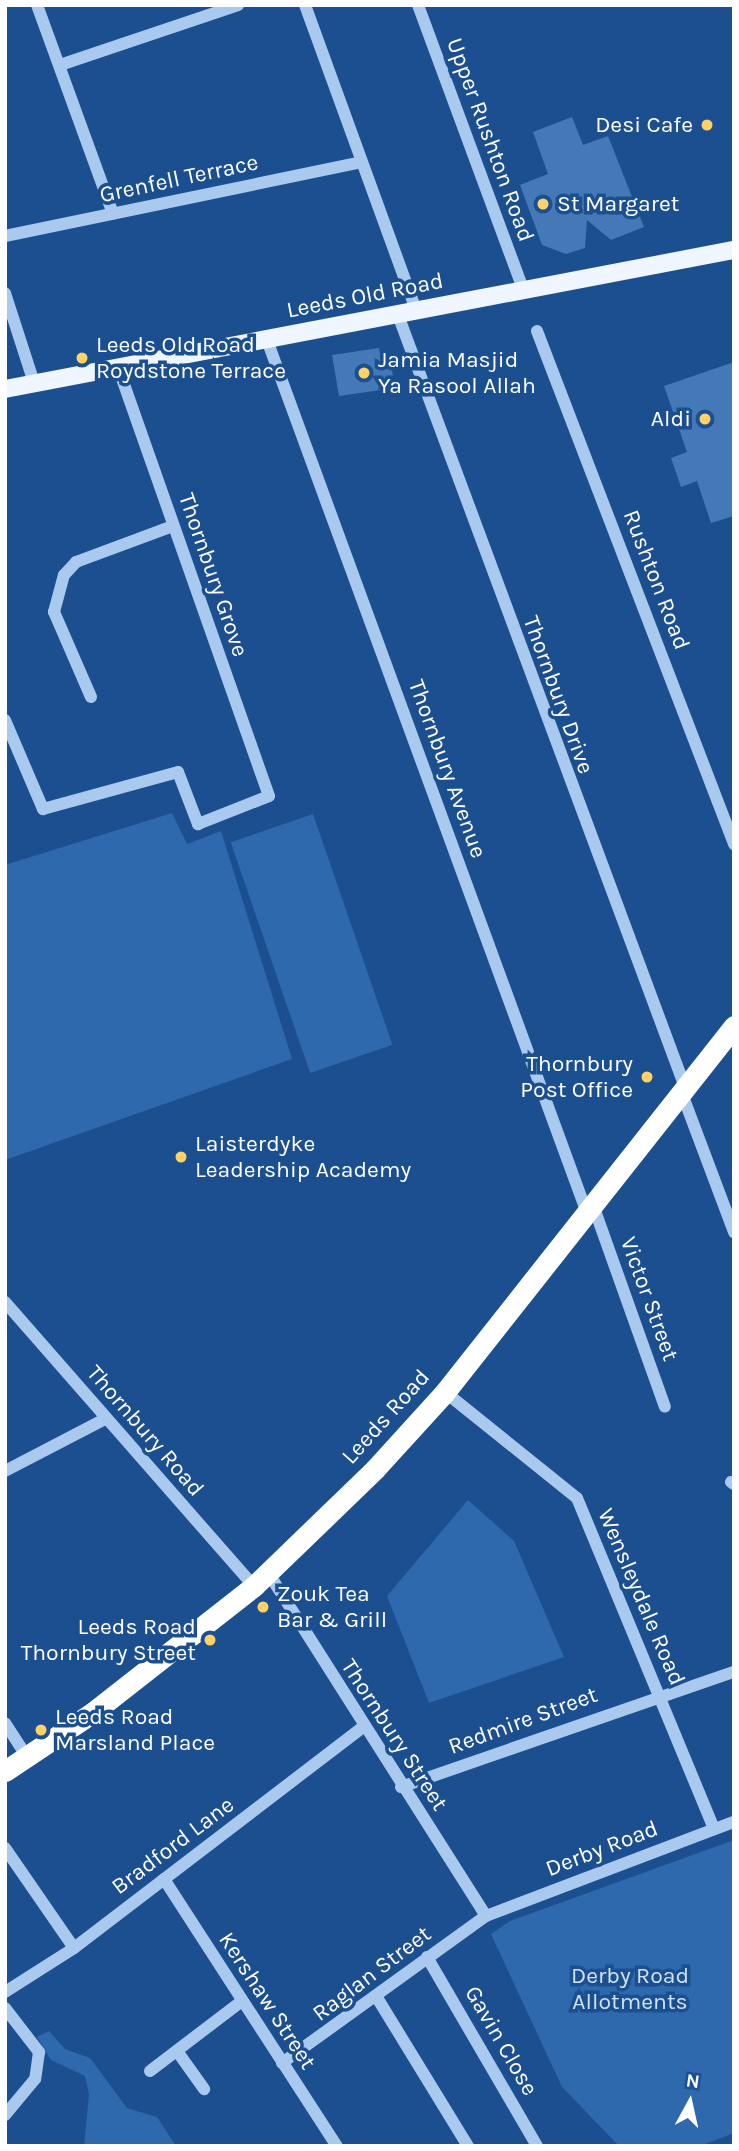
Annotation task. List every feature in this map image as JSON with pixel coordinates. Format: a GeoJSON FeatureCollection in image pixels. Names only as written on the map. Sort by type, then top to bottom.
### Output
{"type":"FeatureCollection","features":[{"type":"Feature","properties":{"kind":"highway","name":"Leeds Road"},"geometry":{"type":"LineString","coordinates":[[5,1771],[92,1713],[261,1580],[445,1392],[734,1026]]}},
{"type":"Feature","properties":{"kind":"main road","name":"Leeds Old Road"},"geometry":{"type":"LineString","coordinates":[[5,389],[734,250]]}},
{"type":"Feature","properties":{"kind":"street"},"geometry":{"type":"LineString","coordinates":[[37,5],[113,214]]}},
{"type":"Feature","properties":{"kind":"street"},"geometry":{"type":"LineString","coordinates":[[60,65],[238,5]]}},
{"type":"Feature","properties":{"kind":"street"},"geometry":{"type":"LineString","coordinates":[[305,5],[418,312]]}},
{"type":"Feature","properties":{"kind":"street","name":"Upper Rushton Road"},"geometry":{"type":"LineString","coordinates":[[418,5],[523,289]]}},
{"type":"Feature","properties":{"kind":"street","name":"Grenfell Terrace"},"geometry":{"type":"LineString","coordinates":[[5,236],[361,162]]}},
{"type":"Feature","properties":{"kind":"street"},"geometry":{"type":"LineString","coordinates":[[5,293],[34,383]]}},
{"type":"Feature","properties":{"kind":"street","name":"Thornbury Drive"},"geometry":{"type":"LineString","coordinates":[[398,315],[734,1232]]}},
{"type":"Feature","properties":{"kind":"street","name":"Rushton Road"},"geometry":{"type":"LineString","coordinates":[[537,331],[734,844]]}},
{"type":"Feature","properties":{"kind":"street","name":"Thornbury Avenue"},"geometry":{"type":"LineString","coordinates":[[267,340],[590,1209]]}},
{"type":"Feature","properties":{"kind":"street","name":"Thornbury Grove"},"geometry":{"type":"LineString","coordinates":[[5,720],[43,809],[178,772],[198,824],[269,796],[118,368]]}},
{"type":"Feature","properties":{"kind":"street"},"geometry":{"type":"LineString","coordinates":[[91,697],[54,612],[64,575],[76,562],[173,526]]}},
{"type":"Feature","properties":{"kind":"street","name":"Victor Street"},"geometry":{"type":"LineString","coordinates":[[590,1209],[665,1407]]}},
{"type":"Feature","properties":{"kind":"street","name":"Thornbury Road"},"geometry":{"type":"LineString","coordinates":[[5,1302],[105,1419],[261,1580]]}},
{"type":"Feature","properties":{"kind":"street","name":"Wensleydale Road"},"geometry":{"type":"LineString","coordinates":[[445,1392],[577,1498],[714,1829]]}},
{"type":"Feature","properties":{"kind":"street"},"geometry":{"type":"LineString","coordinates":[[5,1471],[105,1419]]}},
{"type":"Feature","properties":{"kind":"street","name":"Thornbury Street"},"geometry":{"type":"LineString","coordinates":[[261,1580],[486,1916]]}},
{"type":"Feature","properties":{"kind":"street","name":"Redmire Street"},"geometry":{"type":"LineString","coordinates":[[401,1787],[659,1695],[734,1672]]}},
{"type":"Feature","properties":{"kind":"street"},"geometry":{"type":"LineString","coordinates":[[5,1723],[27,1757]]}},
{"type":"Feature","properties":{"kind":"street","name":"Bradford Lane"},"geometry":{"type":"LineString","coordinates":[[5,1992],[74,1948],[362,1728]]}},
{"type":"Feature","properties":{"kind":"street","name":"Derby Road"},"geometry":{"type":"LineString","coordinates":[[486,1916],[734,1822]]}},
{"type":"Feature","properties":{"kind":"street"},"geometry":{"type":"LineString","coordinates":[[5,1848],[74,1948]]}},
{"type":"Feature","properties":{"kind":"street","name":"Kershaw Street"},"geometry":{"type":"LineString","coordinates":[[164,1879],[337,2146]]}},
{"type":"Feature","properties":{"kind":"street","name":"Raglan Street"},"geometry":{"type":"LineString","coordinates":[[282,2063],[486,1916]]}},
{"type":"Feature","properties":{"kind":"street","name":"Gavin Close"},"geometry":{"type":"LineString","coordinates":[[427,1957],[537,2146]]}},
{"type":"Feature","properties":{"kind":"street"},"geometry":{"type":"LineString","coordinates":[[376,1996],[468,2146]]}},
{"type":"Feature","properties":{"kind":"street"},"geometry":{"type":"LineString","coordinates":[[150,2071],[242,2001]]}},
{"type":"Feature","properties":{"kind":"street"},"geometry":{"type":"LineString","coordinates":[[5,2008],[39,2052],[35,2080],[5,2115]]}},
{"type":"Feature","properties":{"kind":"street"},"geometry":{"type":"LineString","coordinates":[[177,2051],[204,2089]]}},
{"type":"Feature","properties":{"kind":"green space"},"geometry":{"type":"Polygon","coordinates":[[[172,813],[187,844],[221,831],[292,1059],[5,1160],[5,865],[172,813]]]}},
{"type":"Feature","properties":{"kind":"green space"},"geometry":{"type":"Polygon","coordinates":[[[313,814],[392,1045],[310,1073],[231,842],[313,814]]]}},
{"type":"Feature","properties":{"kind":"green space"},"geometry":{"type":"Polygon","coordinates":[[[468,1500],[514,1541],[564,1657],[429,1703],[387,1596],[468,1500]]]}},
{"type":"Feature","properties":{"kind":"green space","name":"Derby Road Allotments"},"geometry":{"type":"Polygon","coordinates":[[[734,1840],[734,2133],[700,2146],[619,2146],[562,2087],[491,1934],[510,1921],[734,1840]]]}},
{"type":"Feature","properties":{"kind":"green space"},"geometry":{"type":"Polygon","coordinates":[[[49,2031],[65,2049],[90,2058],[127,2108],[157,2117],[176,2146],[84,2146],[89,2094],[85,2076],[51,2060],[37,2037],[49,2031]]]}},
{"type":"Feature","properties":{"kind":"building"},"geometry":{"type":"Polygon","coordinates":[[[572,117],[583,145],[608,136],[644,227],[611,240],[587,220],[585,248],[566,254],[542,245],[520,185],[548,174],[533,132],[572,117]]]}},
{"type":"Feature","properties":{"kind":"building","name":"Jamia Masjid Ya Rasool Allah"},"geometry":{"type":"Polygon","coordinates":[[[379,348],[381,359],[390,358],[395,388],[339,396],[332,355],[379,348]]]}},
{"type":"Feature","properties":{"kind":"building","name":"Aldi"},"geometry":{"type":"Polygon","coordinates":[[[734,362],[734,516],[711,523],[697,481],[681,487],[671,458],[687,452],[664,386],[734,362]]]}},
{"type":"Feature","properties":{"kind":"place","name":"Desi Cafe"},"geometry":{"type":"Point","coordinates":[707,125]}},
{"type":"Feature","properties":{"kind":"place","name":"St Margaret"},"geometry":{"type":"Point","coordinates":[543,204]}},
{"type":"Feature","properties":{"kind":"place","name":"Leeds Old Road Roydstone Terrace"},"geometry":{"type":"Point","coordinates":[82,358]}},
{"type":"Feature","properties":{"kind":"place","name":"Jamia Masjid Ya Rasool Allah"},"geometry":{"type":"Point","coordinates":[364,373]}},
{"type":"Feature","properties":{"kind":"place","name":"Aldi"},"geometry":{"type":"Point","coordinates":[705,419]}},
{"type":"Feature","properties":{"kind":"place","name":"Thornbury Post Office"},"geometry":{"type":"Point","coordinates":[647,1077]}},
{"type":"Feature","properties":{"kind":"place","name":"Laisterdyke Leadership Academy"},"geometry":{"type":"Point","coordinates":[181,1157]}},
{"type":"Feature","properties":{"kind":"place","name":"Zouk Tea Bar & Grill"},"geometry":{"type":"Point","coordinates":[263,1607]}},
{"type":"Feature","properties":{"kind":"place","name":"Leeds Road Thornbury Street"},"geometry":{"type":"Point","coordinates":[210,1640]}},
{"type":"Feature","properties":{"kind":"place","name":"Leeds Road Marsland Place"},"geometry":{"type":"Point","coordinates":[41,1730]}}]}
